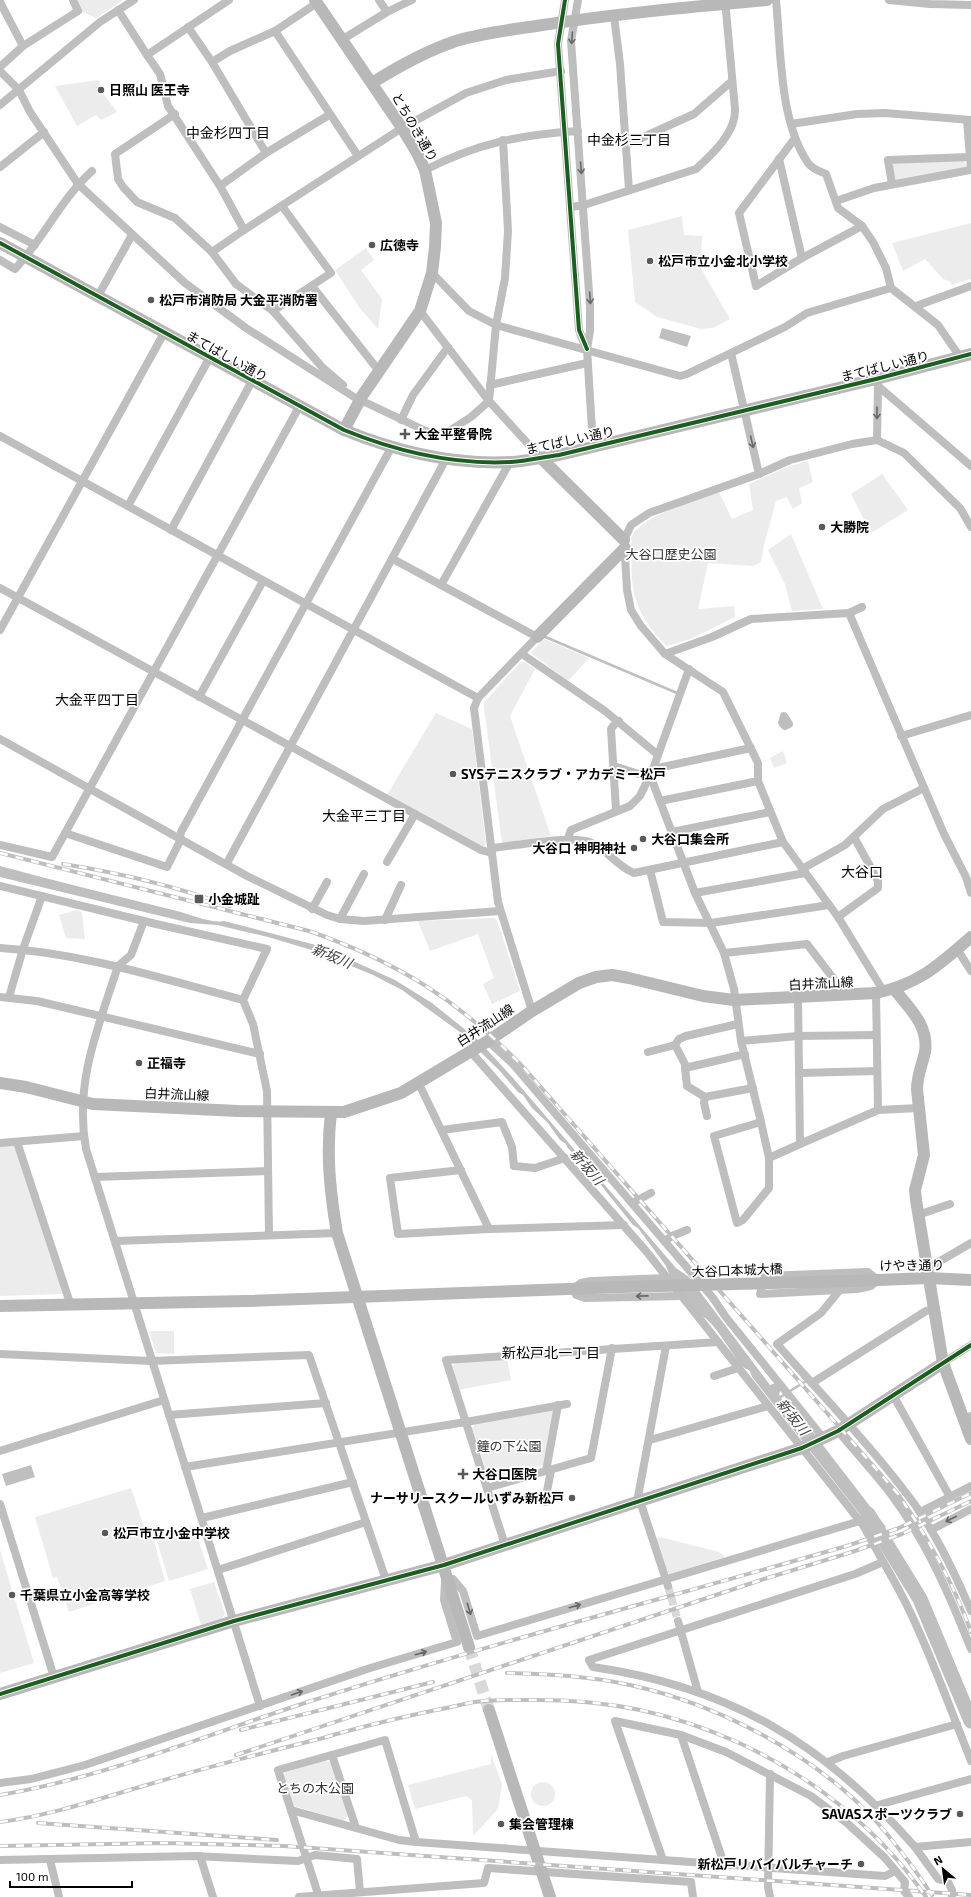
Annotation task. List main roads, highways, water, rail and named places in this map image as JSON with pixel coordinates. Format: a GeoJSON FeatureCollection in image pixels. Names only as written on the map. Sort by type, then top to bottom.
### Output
{"type":"FeatureCollection","features":[{"type":"Feature","properties":{"kind":"water"},"geometry":{"type":"Polygon","coordinates":[[[662,328],[691,336],[687,347],[659,338],[662,328]]]}},
{"type":"Feature","properties":{"kind":"water"},"geometry":{"type":"Polygon","coordinates":[[[0,866],[207,920],[219,922],[224,921],[312,944],[395,980],[432,1003],[478,1040],[513,1078],[676,1268],[689,1277],[770,1385],[782,1381],[783,1384],[779,1394],[784,1403],[802,1418],[886,1527],[874,1532],[752,1377],[750,1371],[742,1366],[711,1323],[706,1318],[701,1316],[671,1278],[666,1266],[638,1228],[633,1225],[588,1169],[567,1147],[566,1144],[560,1140],[547,1122],[532,1108],[523,1095],[518,1092],[499,1070],[461,1033],[402,990],[373,975],[315,951],[268,937],[217,925],[190,923],[0,877],[0,866]]]}},
{"type":"Feature","properties":{"kind":"water"},"geometry":{"type":"Polygon","coordinates":[[[31,1465],[35,1477],[6,1486],[2,1474],[31,1465]]]}},
{"type":"Feature","properties":{"kind":"waterway"},"geometry":{"type":"LineString","coordinates":[[543,636],[677,693]]}},
{"type":"Feature","properties":{"kind":"waterway"},"geometry":{"type":"LineString","coordinates":[[779,1398],[806,1381]]}},
{"type":"Feature","properties":{"kind":"waterway","name":"新坂川"},"geometry":{"type":"LineString","coordinates":[[868,1514],[920,1599],[971,1721]]}},
{"type":"Feature","properties":{"kind":"tunnel"},"geometry":{"type":"LineString","coordinates":[[668,1586],[678,1621]]}},
{"type":"Feature","properties":{"kind":"tunnel"},"geometry":{"type":"LineString","coordinates":[[469,1647],[489,1710]]}},
{"type":"Feature","properties":{"kind":"railway"},"geometry":{"type":"LineString","coordinates":[[0,853],[309,931],[341,943],[399,970],[426,986],[476,1023],[525,1069],[898,1494],[920,1527],[948,1578],[971,1632]]}},
{"type":"Feature","properties":{"kind":"railway"},"geometry":{"type":"LineString","coordinates":[[63,864],[147,881],[189,892],[230,906]]}},
{"type":"Feature","properties":{"kind":"railway"},"geometry":{"type":"LineString","coordinates":[[0,1795],[40,1787],[118,1766],[378,1680],[512,1640],[850,1545],[899,1528],[971,1493]]}},
{"type":"Feature","properties":{"kind":"railway"},"geometry":{"type":"LineString","coordinates":[[236,1755],[761,1580],[852,1552],[902,1534],[971,1501]]}},
{"type":"Feature","properties":{"kind":"railway"},"geometry":{"type":"LineString","coordinates":[[507,1673],[599,1679],[630,1685],[696,1705],[729,1718],[761,1734],[822,1772],[849,1794],[889,1836],[932,1895]]}},
{"type":"Feature","properties":{"kind":"railway"},"geometry":{"type":"LineString","coordinates":[[241,1730],[433,1682]]}},
{"type":"Feature","properties":{"kind":"railway"},"geometry":{"type":"LineString","coordinates":[[0,1822],[40,1815],[240,1759],[351,1730],[465,1704],[483,1701],[506,1700],[589,1702],[639,1710],[687,1723],[737,1742],[792,1771],[842,1807],[865,1827],[887,1849],[926,1897]]}},
{"type":"Feature","properties":{"kind":"railway"},"geometry":{"type":"LineString","coordinates":[[38,1823],[277,1840]]}},
{"type":"Feature","properties":{"kind":"railway"},"geometry":{"type":"LineString","coordinates":[[0,1846],[163,1843],[284,1846],[971,1895]]}},
{"type":"Feature","properties":{"kind":"place","name":"日照山 医王寺"},"geometry":{"type":"Point","coordinates":[101,90]}},
{"type":"Feature","properties":{"kind":"place","name":"広徳寺"},"geometry":{"type":"Point","coordinates":[372,245]}},
{"type":"Feature","properties":{"kind":"place","name":"松戸市立小金北小学校"},"geometry":{"type":"Point","coordinates":[650,261]}},
{"type":"Feature","properties":{"kind":"place","name":"松戸市消防局 大金平消防署"},"geometry":{"type":"Point","coordinates":[151,300]}},
{"type":"Feature","properties":{"kind":"place","name":"大金平整骨院"},"geometry":{"type":"Point","coordinates":[405,434]}},
{"type":"Feature","properties":{"kind":"place","name":"大勝院"},"geometry":{"type":"Point","coordinates":[822,527]}},
{"type":"Feature","properties":{"kind":"place","name":"SYSテニスクラブ・アカデミー松戸"},"geometry":{"type":"Point","coordinates":[453,774]}},
{"type":"Feature","properties":{"kind":"place","name":"大谷口集会所"},"geometry":{"type":"Point","coordinates":[643,839]}},
{"type":"Feature","properties":{"kind":"place","name":"大谷口 神明神社"},"geometry":{"type":"Point","coordinates":[634,848]}},
{"type":"Feature","properties":{"kind":"place","name":"小金城趾"},"geometry":{"type":"Point","coordinates":[199,899]}},
{"type":"Feature","properties":{"kind":"place","name":"正福寺"},"geometry":{"type":"Point","coordinates":[139,1063]}},
{"type":"Feature","properties":{"kind":"place","name":"大谷口医院"},"geometry":{"type":"Point","coordinates":[463,1474]}},
{"type":"Feature","properties":{"kind":"place","name":"ナーサリースクールいずみ新松戸"},"geometry":{"type":"Point","coordinates":[572,1498]}},
{"type":"Feature","properties":{"kind":"place","name":"松戸市立小金中学校"},"geometry":{"type":"Point","coordinates":[105,1533]}},
{"type":"Feature","properties":{"kind":"place","name":"千葉県立小金高等学校"},"geometry":{"type":"Point","coordinates":[12,1595]}},
{"type":"Feature","properties":{"kind":"place","name":"SAVASスポーツクラブ"},"geometry":{"type":"Point","coordinates":[960,1814]}},
{"type":"Feature","properties":{"kind":"place","name":"集会管理棟"},"geometry":{"type":"Point","coordinates":[501,1824]}},
{"type":"Feature","properties":{"kind":"place","name":"新松戸リバイバルチャーチ"},"geometry":{"type":"Point","coordinates":[861,1864]}},
{"type":"Feature","properties":{"kind":"district","name":"中金杉四丁目"},"geometry":{"type":"Point","coordinates":[228,133]}},
{"type":"Feature","properties":{"kind":"district","name":"中金杉三丁目"},"geometry":{"type":"Point","coordinates":[629,140]}},
{"type":"Feature","properties":{"kind":"district","name":"大金平四丁目"},"geometry":{"type":"Point","coordinates":[97,700]}},
{"type":"Feature","properties":{"kind":"district","name":"大金平三丁目"},"geometry":{"type":"Point","coordinates":[364,816]}},
{"type":"Feature","properties":{"kind":"district","name":"大谷口"},"geometry":{"type":"Point","coordinates":[862,872]}},
{"type":"Feature","properties":{"kind":"district","name":"新松戸北一丁目"},"geometry":{"type":"Point","coordinates":[551,1353]}},
{"type":"Feature","properties":{"kind":"park label","name":"大谷口歴史公園"},"geometry":{"type":"Point","coordinates":[671,554]}},
{"type":"Feature","properties":{"kind":"park label","name":"鐘の下公園"},"geometry":{"type":"Point","coordinates":[509,1446]}},
{"type":"Feature","properties":{"kind":"park label","name":"とちの木公園"},"geometry":{"type":"Point","coordinates":[315,1788]}}]}
